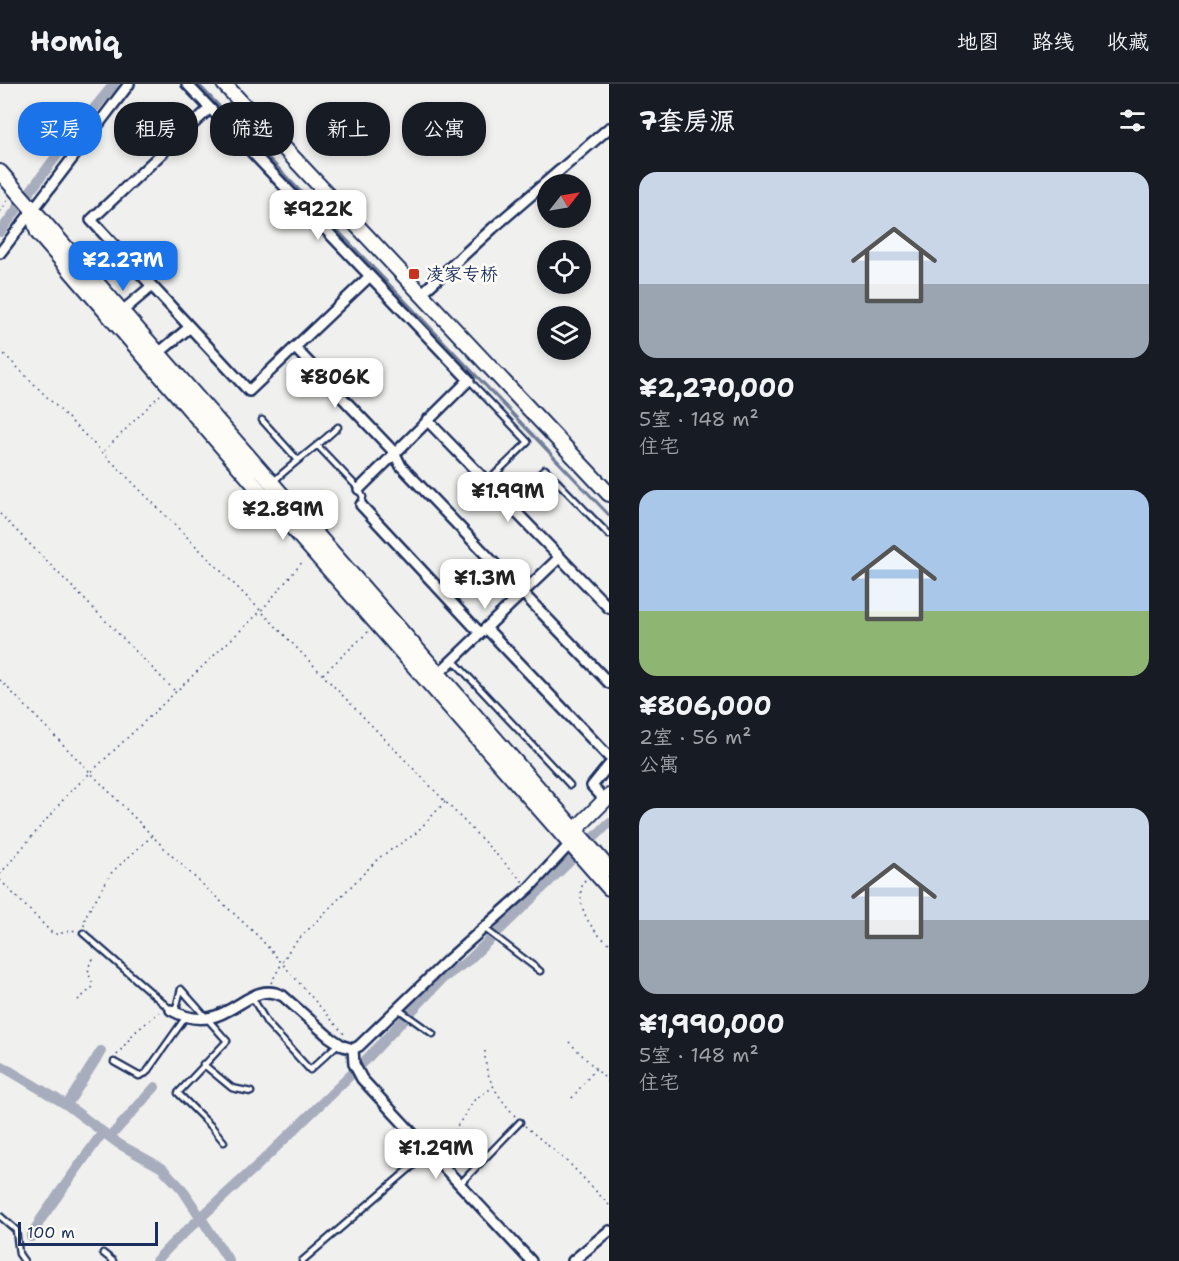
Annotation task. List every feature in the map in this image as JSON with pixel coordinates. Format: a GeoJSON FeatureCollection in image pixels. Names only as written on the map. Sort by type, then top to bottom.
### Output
{"type":"FeatureCollection","features":[{"type":"Feature","properties":{"kind":"street"},"geometry":{"type":"LineString","coordinates":[[0,253],[129,84]]}},
{"type":"Feature","properties":{"kind":"street"},"geometry":{"type":"LineString","coordinates":[[187,84],[210,108],[91,220],[249,391],[370,276]]}},
{"type":"Feature","properties":{"kind":"street"},"geometry":{"type":"LineString","coordinates":[[224,84],[609,494]]}},
{"type":"Feature","properties":{"kind":"street"},"geometry":{"type":"LineString","coordinates":[[420,295],[493,228],[609,128]]}},
{"type":"Feature","properties":{"kind":"street"},"geometry":{"type":"LineString","coordinates":[[256,156],[469,380],[359,489]]}},
{"type":"Feature","properties":{"kind":"street"},"geometry":{"type":"LineString","coordinates":[[0,172],[32,211],[38,233],[272,483],[434,678],[587,851],[609,869]]}},
{"type":"Feature","properties":{"kind":"street"},"geometry":{"type":"LineString","coordinates":[[117,315],[152,286]]}},
{"type":"Feature","properties":{"kind":"street"},"geometry":{"type":"LineString","coordinates":[[154,358],[190,327]]}},
{"type":"Feature","properties":{"kind":"street"},"geometry":{"type":"LineString","coordinates":[[295,348],[394,452],[401,466],[609,683]]}},
{"type":"Feature","properties":{"kind":"street"},"geometry":{"type":"LineString","coordinates":[[154,358],[170,386],[261,493],[377,623],[434,678]]}},
{"type":"Feature","properties":{"kind":"street"},"geometry":{"type":"LineString","coordinates":[[427,420],[609,608]]}},
{"type":"Feature","properties":{"kind":"street"},"geometry":{"type":"LineString","coordinates":[[261,493],[272,483]]}},
{"type":"Feature","properties":{"kind":"street"},"geometry":{"type":"LineString","coordinates":[[361,505],[609,757]]}},
{"type":"Feature","properties":{"kind":"street"},"geometry":{"type":"LineString","coordinates":[[434,678],[560,557]]}},
{"type":"Feature","properties":{"kind":"street"},"geometry":{"type":"LineString","coordinates":[[171,1009],[185,1018],[209,1019],[266,991],[274,992],[283,996],[339,1043],[353,1048],[359,1046],[400,1011],[529,888],[587,851],[607,798],[592,786],[609,765]]}},
{"type":"Feature","properties":{"kind":"street"},"geometry":{"type":"LineString","coordinates":[[587,851],[609,888]]}},
{"type":"Feature","properties":{"kind":"street"},"geometry":{"type":"LineString","coordinates":[[353,1048],[354,1064],[362,1079],[531,1261]]}},
{"type":"Feature","properties":{"kind":"street"},"geometry":{"type":"LineString","coordinates":[[573,1261],[609,1231]]}},
{"type":"Feature","properties":{"kind":"lane"},"geometry":{"type":"LineString","coordinates":[[469,380],[528,442],[487,482]]}},
{"type":"Feature","properties":{"kind":"lane"},"geometry":{"type":"LineString","coordinates":[[262,420],[297,459]]}},
{"type":"Feature","properties":{"kind":"lane"},"geometry":{"type":"LineString","coordinates":[[272,483],[297,459],[318,446],[338,427]]}},
{"type":"Feature","properties":{"kind":"lane"},"geometry":{"type":"LineString","coordinates":[[318,446],[359,489],[363,497],[361,505]]}},
{"type":"Feature","properties":{"kind":"lane"},"geometry":{"type":"LineString","coordinates":[[508,504],[545,469],[609,536]]}},
{"type":"Feature","properties":{"kind":"lane"},"geometry":{"type":"LineString","coordinates":[[453,660],[570,785]]}},
{"type":"Feature","properties":{"kind":"lane"},"geometry":{"type":"LineString","coordinates":[[487,930],[540,971]]}},
{"type":"Feature","properties":{"kind":"lane"},"geometry":{"type":"LineString","coordinates":[[83,933],[101,951],[171,1009],[181,989],[227,1041],[178,1093],[224,1142]]}},
{"type":"Feature","properties":{"kind":"lane"},"geometry":{"type":"LineString","coordinates":[[252,997],[267,1023],[310,1070],[339,1043]]}},
{"type":"Feature","properties":{"kind":"lane"},"geometry":{"type":"LineString","coordinates":[[400,1011],[433,1035]]}},
{"type":"Feature","properties":{"kind":"lane"},"geometry":{"type":"LineString","coordinates":[[114,1062],[139,1076],[146,1073],[185,1018]]}},
{"type":"Feature","properties":{"kind":"lane"},"geometry":{"type":"LineString","coordinates":[[203,1064],[232,1088],[251,1092]]}},
{"type":"Feature","properties":{"kind":"lane"},"geometry":{"type":"LineString","coordinates":[[459,1185],[520,1122]]}},
{"type":"Feature","properties":{"kind":"lane"},"geometry":{"type":"LineString","coordinates":[[302,1261],[432,1155]]}},
{"type":"Feature","properties":{"kind":"lane"},"geometry":{"type":"LineString","coordinates":[[0,1216],[16,1230],[19,1254],[24,1261]]}},
{"type":"Feature","properties":{"kind":"lane"},"geometry":{"type":"LineString","coordinates":[[102,1253],[113,1261]]}},
{"type":"Feature","properties":{"kind":"path"},"geometry":{"type":"LineString","coordinates":[[0,212],[15,190]]}},
{"type":"Feature","properties":{"kind":"path"},"geometry":{"type":"LineString","coordinates":[[0,350],[261,611],[529,888]]}},
{"type":"Feature","properties":{"kind":"path"},"geometry":{"type":"LineString","coordinates":[[103,452],[170,386]]}},
{"type":"Feature","properties":{"kind":"path"},"geometry":{"type":"LineString","coordinates":[[0,514],[175,691]]}},
{"type":"Feature","properties":{"kind":"path"},"geometry":{"type":"LineString","coordinates":[[0,874],[55,808],[261,611],[314,551]]}},
{"type":"Feature","properties":{"kind":"path"},"geometry":{"type":"LineString","coordinates":[[322,675],[377,623]]}},
{"type":"Feature","properties":{"kind":"path"},"geometry":{"type":"LineString","coordinates":[[0,680],[152,836],[240,917],[342,1031],[353,1048]]}},
{"type":"Feature","properties":{"kind":"path"},"geometry":{"type":"LineString","coordinates":[[266,991],[291,947],[380,857],[415,834],[445,802]]}},
{"type":"Feature","properties":{"kind":"path"},"geometry":{"type":"LineString","coordinates":[[0,880],[53,934],[61,935],[76,930],[83,933],[85,916],[112,872],[152,836]]}},
{"type":"Feature","properties":{"kind":"path"},"geometry":{"type":"LineString","coordinates":[[587,851],[581,895],[586,917],[597,935],[609,943]]}},
{"type":"Feature","properties":{"kind":"path"},"geometry":{"type":"LineString","coordinates":[[78,1000],[92,988],[93,984],[88,973],[89,963],[101,951]]}},
{"type":"Feature","properties":{"kind":"path"},"geometry":{"type":"LineString","coordinates":[[114,1062],[121,1048],[134,1033],[171,1009]]}},
{"type":"Feature","properties":{"kind":"path"},"geometry":{"type":"LineString","coordinates":[[569,1042],[609,1082]]}},
{"type":"Feature","properties":{"kind":"path"},"geometry":{"type":"LineString","coordinates":[[485,1051],[485,1066],[492,1087],[520,1122],[571,1165],[609,1205]]}},
{"type":"Feature","properties":{"kind":"path"},"geometry":{"type":"LineString","coordinates":[[572,1098],[596,1068]]}},
{"type":"Feature","properties":{"kind":"path"},"geometry":{"type":"LineString","coordinates":[[432,1155],[475,1099],[492,1087]]}},
{"type":"Feature","properties":{"kind":"waterway"},"geometry":{"type":"LineString","coordinates":[[0,232],[69,139],[114,84]]}},
{"type":"Feature","properties":{"kind":"waterway"},"geometry":{"type":"LineString","coordinates":[[198,84],[609,515]]}},
{"type":"Feature","properties":{"kind":"waterway"},"geometry":{"type":"LineString","coordinates":[[156,1261],[361,1065],[442,979],[469,960],[609,823]]}},
{"type":"Feature","properties":{"kind":"waterway"},"geometry":{"type":"LineString","coordinates":[[67,1105],[101,1051]]}},
{"type":"Feature","properties":{"kind":"waterway"},"geometry":{"type":"LineString","coordinates":[[0,1065],[67,1105],[119,1144],[162,1168],[182,1189],[229,1261]]}},
{"type":"Feature","properties":{"kind":"waterway"},"geometry":{"type":"LineString","coordinates":[[110,1137],[155,1087]]}},
{"type":"Feature","properties":{"kind":"waterway"},"geometry":{"type":"LineString","coordinates":[[31,1237],[41,1219],[103,1132]]}},
{"type":"Feature","properties":{"kind":"place","name":"凌家专桥"},"geometry":{"type":"Point","coordinates":[414,274]}}]}
